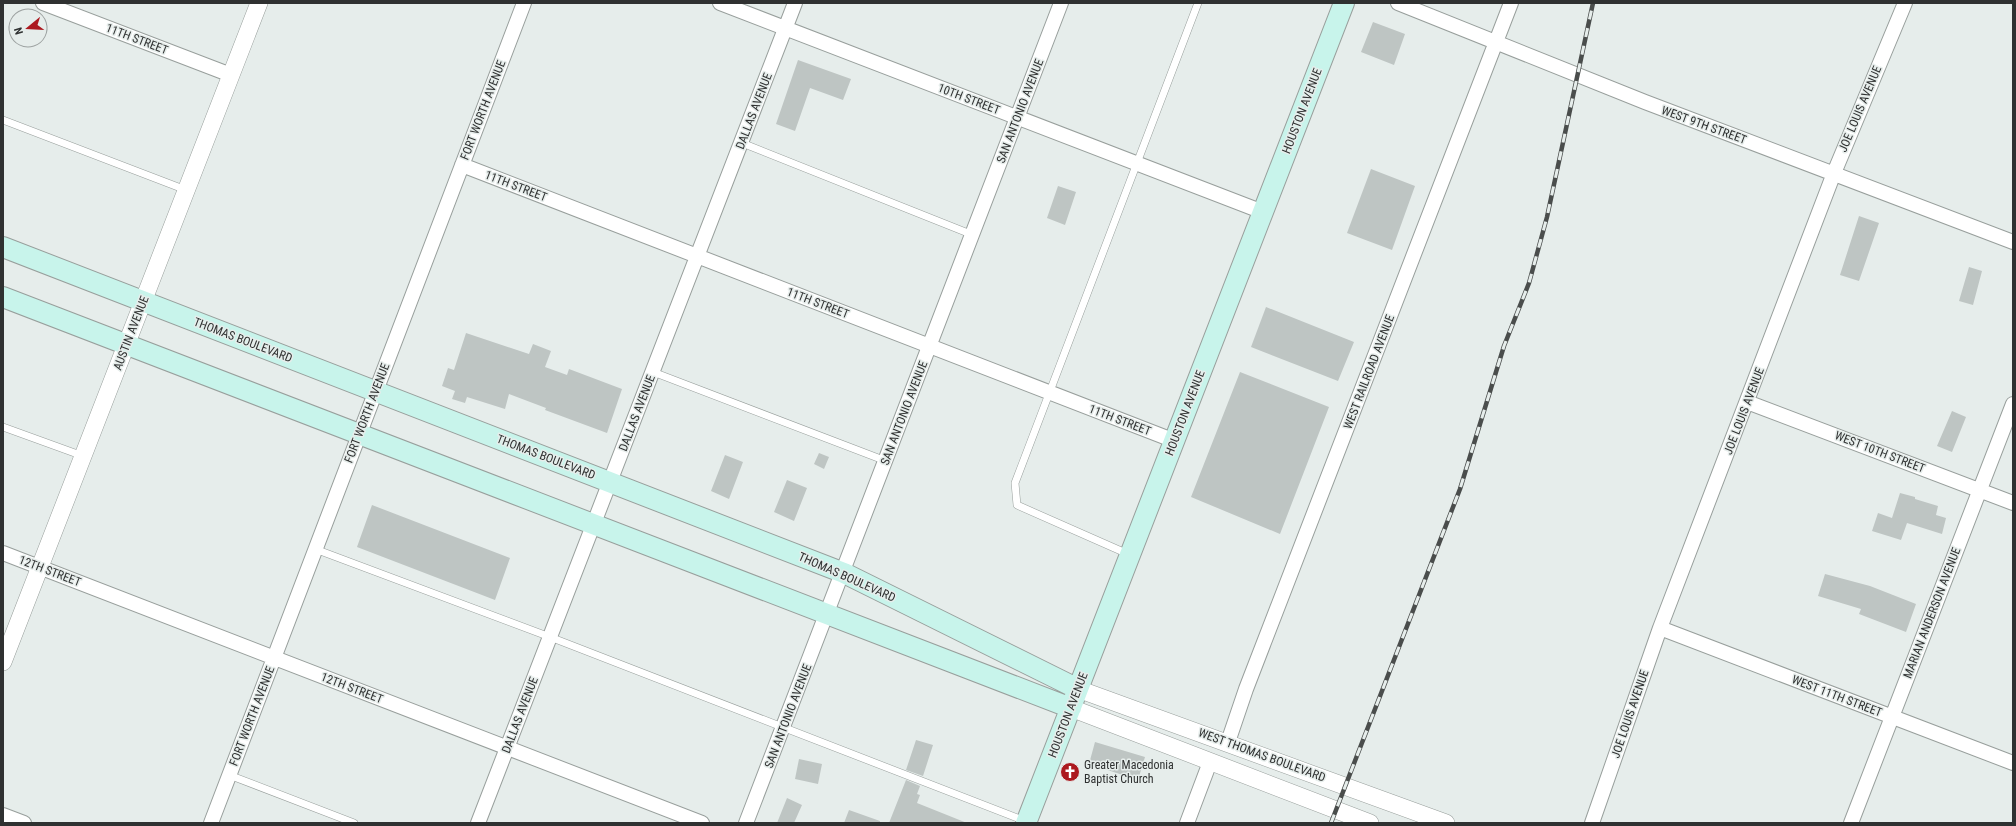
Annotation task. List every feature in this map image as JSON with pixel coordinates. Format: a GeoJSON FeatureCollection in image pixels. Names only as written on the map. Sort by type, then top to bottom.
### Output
{"type":"FeatureCollection","features":[{"type":"Feature","properties":{"kind":"main road","name":"HOUSTON AVENUE"},"geometry":{"type":"LineString","coordinates":[[1027,823],[1344,3]]}},
{"type":"Feature","properties":{"kind":"main road","name":"THOMAS BOULEVARD"},"geometry":{"type":"LineString","coordinates":[[3,247],[844,573],[1078,689]]}},
{"type":"Feature","properties":{"kind":"main road"},"geometry":{"type":"LineString","coordinates":[[3,297],[1071,708]]}},
{"type":"Feature","properties":{"kind":"street","name":"11TH STREET"},"geometry":{"type":"LineString","coordinates":[[43,3],[231,75]]}},
{"type":"Feature","properties":{"kind":"street","name":"AUSTIN AVENUE"},"geometry":{"type":"LineString","coordinates":[[3,662],[259,3]]}},
{"type":"Feature","properties":{"kind":"street","name":"FORT WORTH AVENUE"},"geometry":{"type":"LineString","coordinates":[[211,823],[524,3]]}},
{"type":"Feature","properties":{"kind":"street","name":"10TH STREET"},"geometry":{"type":"LineString","coordinates":[[720,3],[1263,212]]}},
{"type":"Feature","properties":{"kind":"street","name":"DALLAS AVENUE"},"geometry":{"type":"LineString","coordinates":[[478,823],[796,3]]}},
{"type":"Feature","properties":{"kind":"street","name":"WEST 9TH STREET"},"geometry":{"type":"LineString","coordinates":[[1398,3],[1644,102],[1834,172],[2013,242]]}},
{"type":"Feature","properties":{"kind":"street","name":"WEST RAILROAD AVENUE"},"geometry":{"type":"LineString","coordinates":[[1228,742],[1249,681],[1511,3]]}},
{"type":"Feature","properties":{"kind":"street","name":"JOE LOUIS AVENUE"},"geometry":{"type":"LineString","coordinates":[[1592,823],[1660,628],[1834,172],[1905,3]]}},
{"type":"Feature","properties":{"kind":"street","name":"SAN ANTONIO AVENUE"},"geometry":{"type":"LineString","coordinates":[[746,823],[844,573],[973,235],[1058,4]]}},
{"type":"Feature","properties":{"kind":"street","name":"11TH STREET"},"geometry":{"type":"LineString","coordinates":[[462,165],[1175,441]]}},
{"type":"Feature","properties":{"kind":"street","name":"WEST 10TH STREET"},"geometry":{"type":"LineString","coordinates":[[1747,402],[2013,503]]}},
{"type":"Feature","properties":{"kind":"street","name":"MARIAN ANDERSON AVENUE"},"geometry":{"type":"LineString","coordinates":[[1851,823],[2013,404]]}},
{"type":"Feature","properties":{"kind":"street","name":"12TH STREET"},"geometry":{"type":"LineString","coordinates":[[3,553],[702,823]]}},
{"type":"Feature","properties":{"kind":"street","name":"WEST 11TH STREET"},"geometry":{"type":"LineString","coordinates":[[1660,628],[2013,763]]}},
{"type":"Feature","properties":{"kind":"street","name":"WEST THOMAS BOULEVARD"},"geometry":{"type":"LineString","coordinates":[[1078,689],[1228,742],[1446,823]]}},
{"type":"Feature","properties":{"kind":"street","name":"WEST THOMAS BOULEVARD"},"geometry":{"type":"LineString","coordinates":[[1071,708],[1370,823]]}},
{"type":"Feature","properties":{"kind":"street"},"geometry":{"type":"LineString","coordinates":[[1187,823],[1210,762]]}},
{"type":"Feature","properties":{"kind":"street"},"geometry":{"type":"LineString","coordinates":[[3,815],[24,823]]}},
{"type":"Feature","properties":{"kind":"lane"},"geometry":{"type":"LineString","coordinates":[[1131,555],[1017,505],[1015,483],[1198,3]]}},
{"type":"Feature","properties":{"kind":"lane"},"geometry":{"type":"LineString","coordinates":[[3,120],[186,190]]}},
{"type":"Feature","properties":{"kind":"lane"},"geometry":{"type":"LineString","coordinates":[[742,143],[973,235]]}},
{"type":"Feature","properties":{"kind":"lane"},"geometry":{"type":"LineString","coordinates":[[653,372],[886,461]]}},
{"type":"Feature","properties":{"kind":"lane"},"geometry":{"type":"LineString","coordinates":[[3,426],[83,456]]}},
{"type":"Feature","properties":{"kind":"lane"},"geometry":{"type":"LineString","coordinates":[[315,549],[550,637],[1027,823]]}},
{"type":"Feature","properties":{"kind":"lane"},"geometry":{"type":"LineString","coordinates":[[230,775],[354,823]]}},
{"type":"Feature","properties":{"kind":"building"},"geometry":{"type":"Polygon","coordinates":[[[1373,22],[1405,34],[1394,65],[1361,52],[1373,22]]]}},
{"type":"Feature","properties":{"kind":"building"},"geometry":{"type":"Polygon","coordinates":[[[798,60],[851,79],[843,100],[810,88],[795,131],[776,124],[798,60]]]}},
{"type":"Feature","properties":{"kind":"building"},"geometry":{"type":"Polygon","coordinates":[[[1371,169],[1415,186],[1392,250],[1347,233],[1371,169]]]}},
{"type":"Feature","properties":{"kind":"building"},"geometry":{"type":"Polygon","coordinates":[[[1058,186],[1076,192],[1065,225],[1047,218],[1058,186]]]}},
{"type":"Feature","properties":{"kind":"building"},"geometry":{"type":"Polygon","coordinates":[[[1859,216],[1879,223],[1859,281],[1840,275],[1859,216]]]}},
{"type":"Feature","properties":{"kind":"building"},"geometry":{"type":"Polygon","coordinates":[[[1969,267],[1982,271],[1973,305],[1959,301],[1969,267]]]}},
{"type":"Feature","properties":{"kind":"building"},"geometry":{"type":"Polygon","coordinates":[[[1266,307],[1354,342],[1338,381],[1251,347],[1266,307]]]}},
{"type":"Feature","properties":{"kind":"building"},"geometry":{"type":"Polygon","coordinates":[[[466,333],[529,354],[533,344],[551,351],[545,367],[567,375],[569,369],[622,389],[607,433],[545,410],[546,408],[509,394],[505,409],[467,397],[465,403],[452,399],[455,391],[442,386],[448,368],[454,370],[466,333]]]}},
{"type":"Feature","properties":{"kind":"building"},"geometry":{"type":"Polygon","coordinates":[[[1240,372],[1329,407],[1280,534],[1191,497],[1240,372]]]}},
{"type":"Feature","properties":{"kind":"building"},"geometry":{"type":"Polygon","coordinates":[[[1952,411],[1966,417],[1952,452],[1937,446],[1952,411]]]}},
{"type":"Feature","properties":{"kind":"building"},"geometry":{"type":"Polygon","coordinates":[[[819,453],[829,457],[824,469],[814,464],[819,453]]]}},
{"type":"Feature","properties":{"kind":"building"},"geometry":{"type":"Polygon","coordinates":[[[725,455],[743,462],[729,499],[711,491],[725,455]]]}},
{"type":"Feature","properties":{"kind":"building"},"geometry":{"type":"Polygon","coordinates":[[[787,480],[807,488],[794,521],[774,512],[787,480]]]}},
{"type":"Feature","properties":{"kind":"building"},"geometry":{"type":"Polygon","coordinates":[[[1900,493],[1938,506],[1936,515],[1946,518],[1942,534],[1907,523],[1901,540],[1872,531],[1878,513],[1892,518],[1900,493]]]}},
{"type":"Feature","properties":{"kind":"building"},"geometry":{"type":"Polygon","coordinates":[[[372,505],[510,558],[495,600],[357,547],[372,505]]]}},
{"type":"Feature","properties":{"kind":"building"},"geometry":{"type":"Polygon","coordinates":[[[1825,574],[1870,586],[1916,604],[1906,632],[1859,614],[1861,609],[1818,596],[1825,574]]]}},
{"type":"Feature","properties":{"kind":"building"},"geometry":{"type":"Polygon","coordinates":[[[916,740],[933,745],[923,776],[906,770],[916,740]]]}},
{"type":"Feature","properties":{"kind":"building"},"geometry":{"type":"Polygon","coordinates":[[[1095,742],[1145,757],[1138,780],[1089,764],[1095,742]]]}},
{"type":"Feature","properties":{"kind":"building"},"geometry":{"type":"Polygon","coordinates":[[[799,759],[822,764],[818,784],[795,779],[799,759]]]}},
{"type":"Feature","properties":{"kind":"building"},"geometry":{"type":"Polygon","coordinates":[[[906,780],[920,786],[917,794],[920,795],[917,803],[967,823],[889,823],[906,780]]]}},
{"type":"Feature","properties":{"kind":"building"},"geometry":{"type":"Polygon","coordinates":[[[787,798],[802,805],[794,823],[777,823],[787,798]]]}},
{"type":"Feature","properties":{"kind":"building"},"geometry":{"type":"Polygon","coordinates":[[[849,810],[880,821],[880,823],[844,823],[849,810]]]}},
{"type":"Feature","properties":{"kind":"railway"},"geometry":{"type":"LineString","coordinates":[[1331,823],[1460,489],[1504,346],[1529,283],[1547,217],[1593,3]]}},
{"type":"Feature","properties":{"kind":"place","name":"Greater Macedonia Baptist Church"},"geometry":{"type":"Point","coordinates":[1070,772]}}]}
